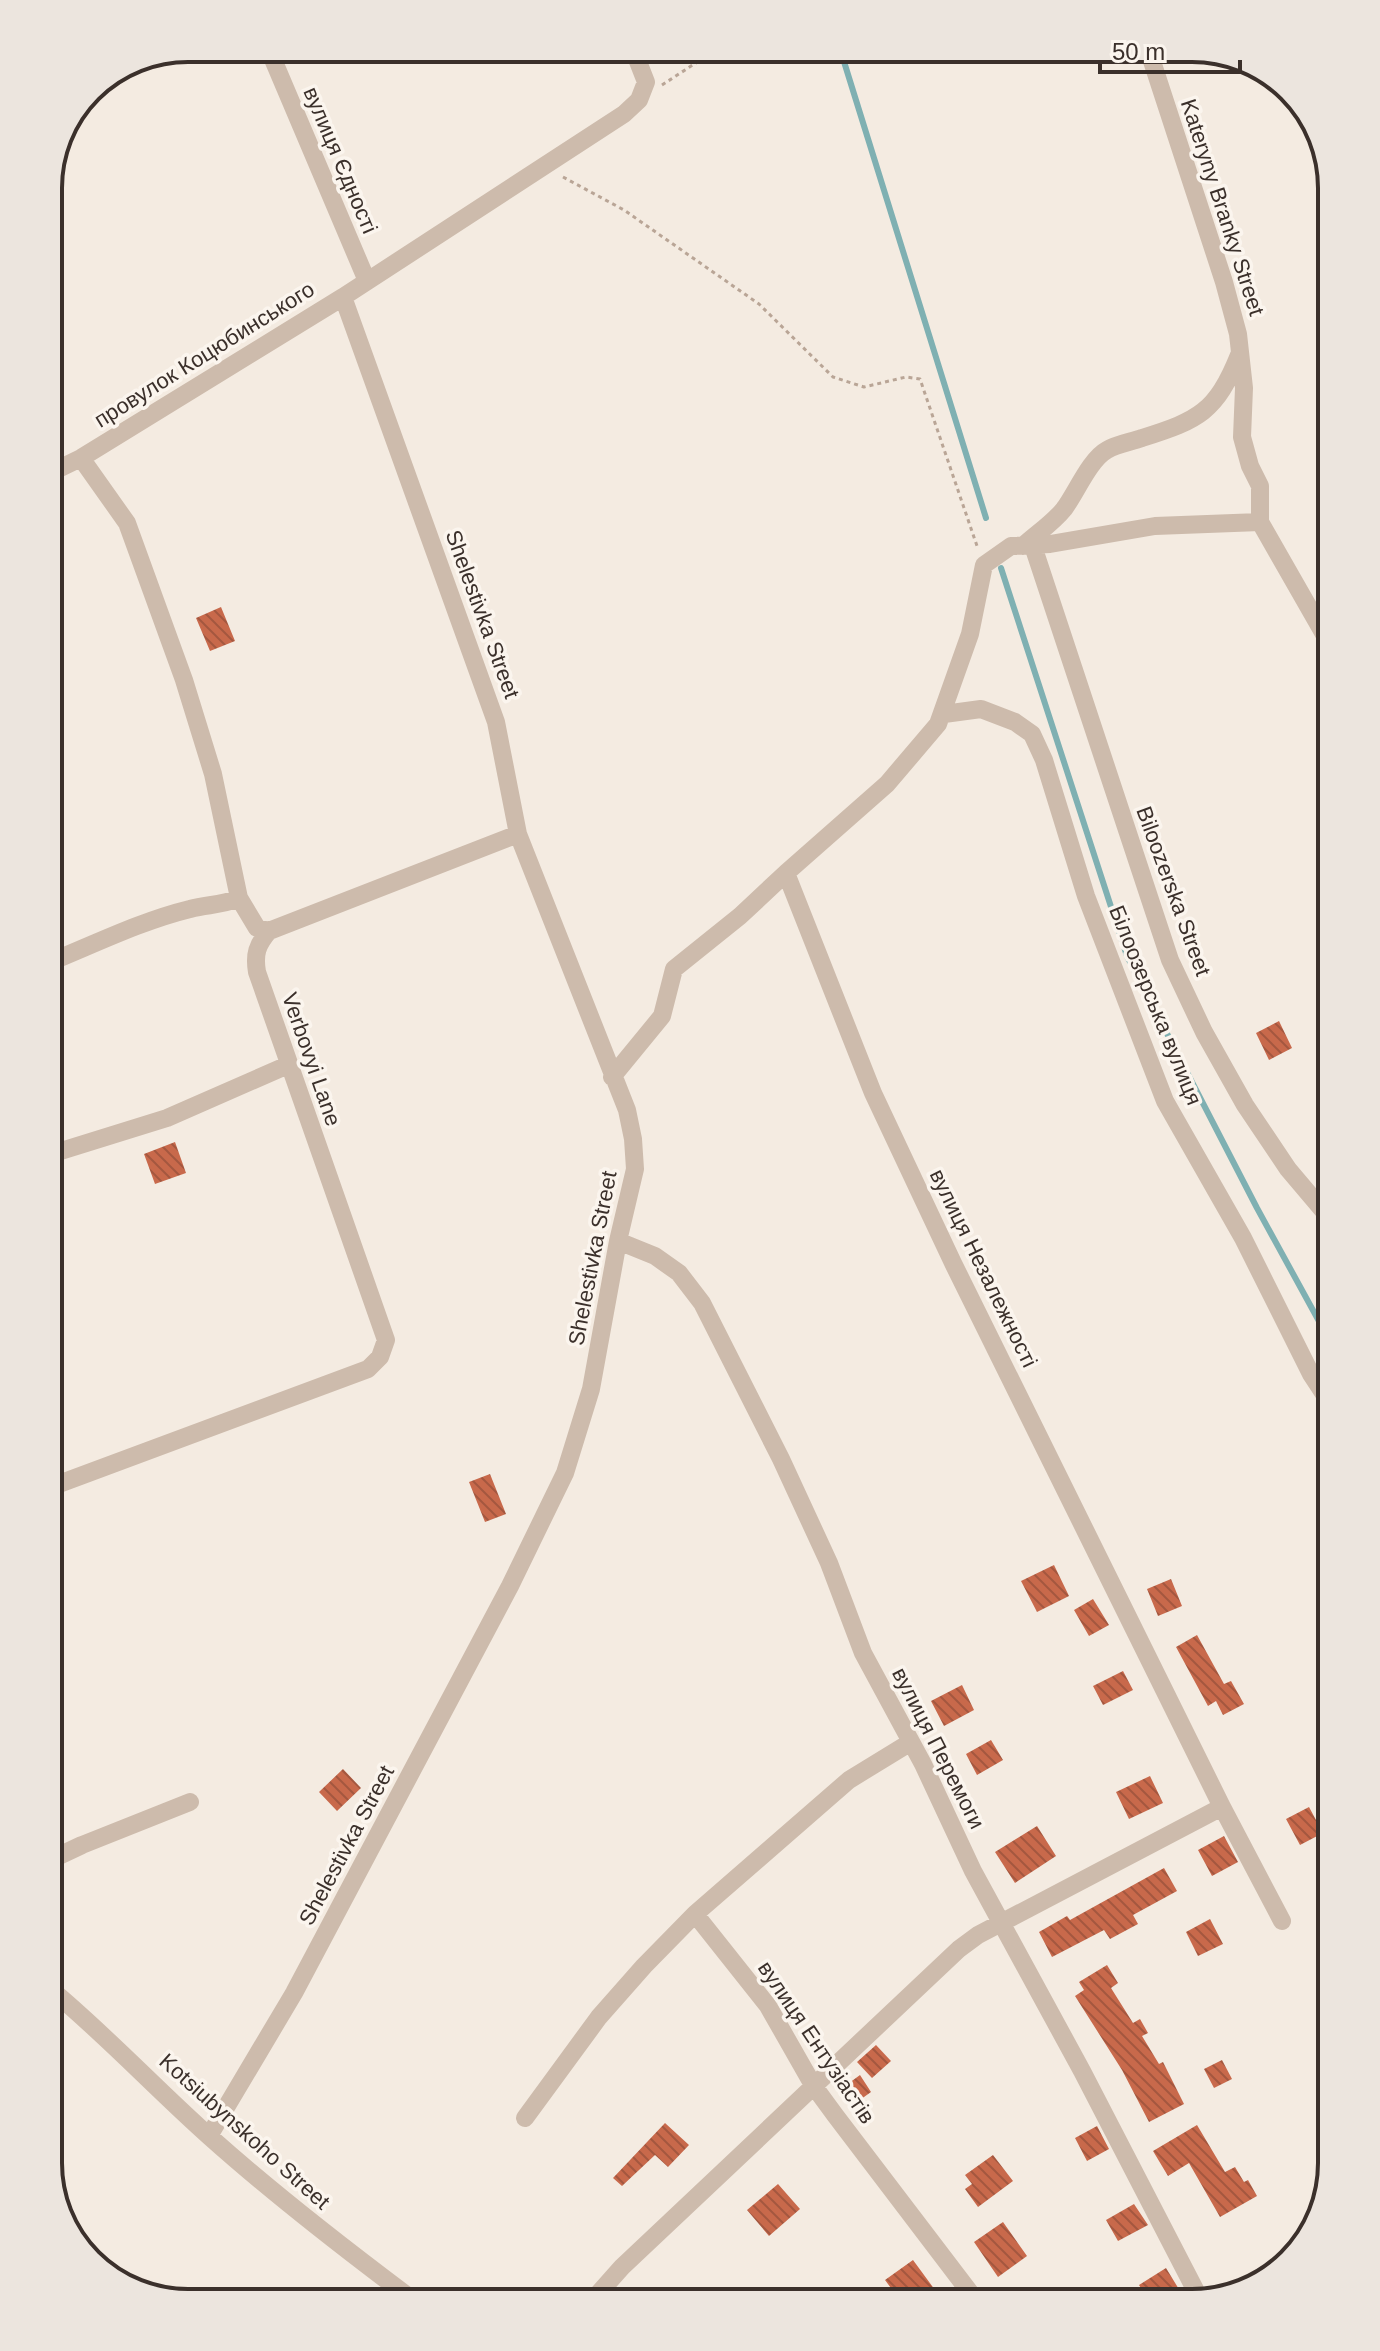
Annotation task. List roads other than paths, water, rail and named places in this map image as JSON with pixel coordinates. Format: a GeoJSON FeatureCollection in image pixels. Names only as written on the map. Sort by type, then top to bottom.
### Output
{"type":"FeatureCollection","features":[{"type":"Feature","properties":{"kind":"street","name":"вулиця Єдності"},"geometry":{"type":"LineString","coordinates":[[274,62],[367,281]]}},
{"type":"Feature","properties":{"kind":"street","name":"провулок Коцюбинського"},"geometry":{"type":"LineString","coordinates":[[62,467],[343,297],[624,114],[639,100],[646,82],[638,62]]}},
{"type":"Feature","properties":{"kind":"street","name":"Kateryny Branky Street"},"geometry":{"type":"LineString","coordinates":[[1152,62],[1238,334],[1244,388],[1242,437],[1250,466],[1260,486],[1260,522]]}},
{"type":"Feature","properties":{"kind":"street","name":"Shelestivka Street"},"geometry":{"type":"LineString","coordinates":[[209,2136],[294,1993],[510,1586],[565,1473],[591,1389],[618,1241],[635,1169],[627,1110],[518,834],[496,722],[343,297]]}},
{"type":"Feature","properties":{"kind":"street"},"geometry":{"type":"LineString","coordinates":[[612,1077],[662,1016],[674,969],[740,916],[887,784],[917,752],[944,714],[970,634],[984,565],[1022,546],[1060,513],[1095,462],[1108,449],[1181,426],[1215,403],[1227,386],[1240,353]]}},
{"type":"Feature","properties":{"kind":"street"},"geometry":{"type":"LineString","coordinates":[[81,458],[127,523],[184,680],[217,787],[239,898],[257,928],[269,931],[518,834]]}},
{"type":"Feature","properties":{"kind":"street"},"geometry":{"type":"LineString","coordinates":[[1022,546],[1155,526],[1260,522],[1318,624]]}},
{"type":"Feature","properties":{"kind":"street","name":"Biloozerska Street"},"geometry":{"type":"LineString","coordinates":[[1022,546],[1170,960],[1204,1032],[1245,1105],[1288,1169],[1318,1204]]}},
{"type":"Feature","properties":{"kind":"street","name":"Білоозерська вулиця"},"geometry":{"type":"LineString","coordinates":[[944,714],[981,709],[1015,722],[1032,734],[1044,760],[1086,896],[1165,1101],[1243,1238],[1318,1385]]}},
{"type":"Feature","properties":{"kind":"street","name":"вулиця Незалежності"},"geometry":{"type":"LineString","coordinates":[[786,873],[873,1093],[953,1263],[1222,1807],[1282,1921]]}},
{"type":"Feature","properties":{"kind":"street"},"geometry":{"type":"LineString","coordinates":[[62,957],[131,928],[193,908],[219,906],[239,898]]}},
{"type":"Feature","properties":{"kind":"street","name":"Verbovyi Lane"},"geometry":{"type":"LineString","coordinates":[[62,1483],[368,1369],[380,1357],[386,1340],[383,1325],[257,972],[254,955],[269,931]]}},
{"type":"Feature","properties":{"kind":"street"},"geometry":{"type":"LineString","coordinates":[[62,1151],[167,1118],[288,1065]]}},
{"type":"Feature","properties":{"kind":"street","name":"вулиця Перемоги"},"geometry":{"type":"LineString","coordinates":[[618,1241],[655,1256],[679,1273],[702,1303],[829,1563],[863,1653],[1195,2289]]}},
{"type":"Feature","properties":{"kind":"street"},"geometry":{"type":"LineString","coordinates":[[525,2118],[599,2017],[695,1914],[849,1780],[911,1742]]}},
{"type":"Feature","properties":{"kind":"street"},"geometry":{"type":"LineString","coordinates":[[62,1854],[190,1802]]}},
{"type":"Feature","properties":{"kind":"street"},"geometry":{"type":"LineString","coordinates":[[602,2289],[622,2267],[959,1949],[1002,1923],[1222,1807]]}},
{"type":"Feature","properties":{"kind":"street","name":"вулиця Ентузіастів"},"geometry":{"type":"LineString","coordinates":[[695,1914],[768,2006],[813,2085],[967,2289]]}},
{"type":"Feature","properties":{"kind":"street","name":"Kotsiubynskoho Street"},"geometry":{"type":"LineString","coordinates":[[62,1999],[94,2025],[209,2136],[300,2215],[398,2289]]}},
{"type":"Feature","properties":{"kind":"waterway"},"geometry":{"type":"LineString","coordinates":[[844,62],[986,518]]}},
{"type":"Feature","properties":{"kind":"waterway"},"geometry":{"type":"LineString","coordinates":[[1001,568],[1127,956],[1318,1319]]}}]}
